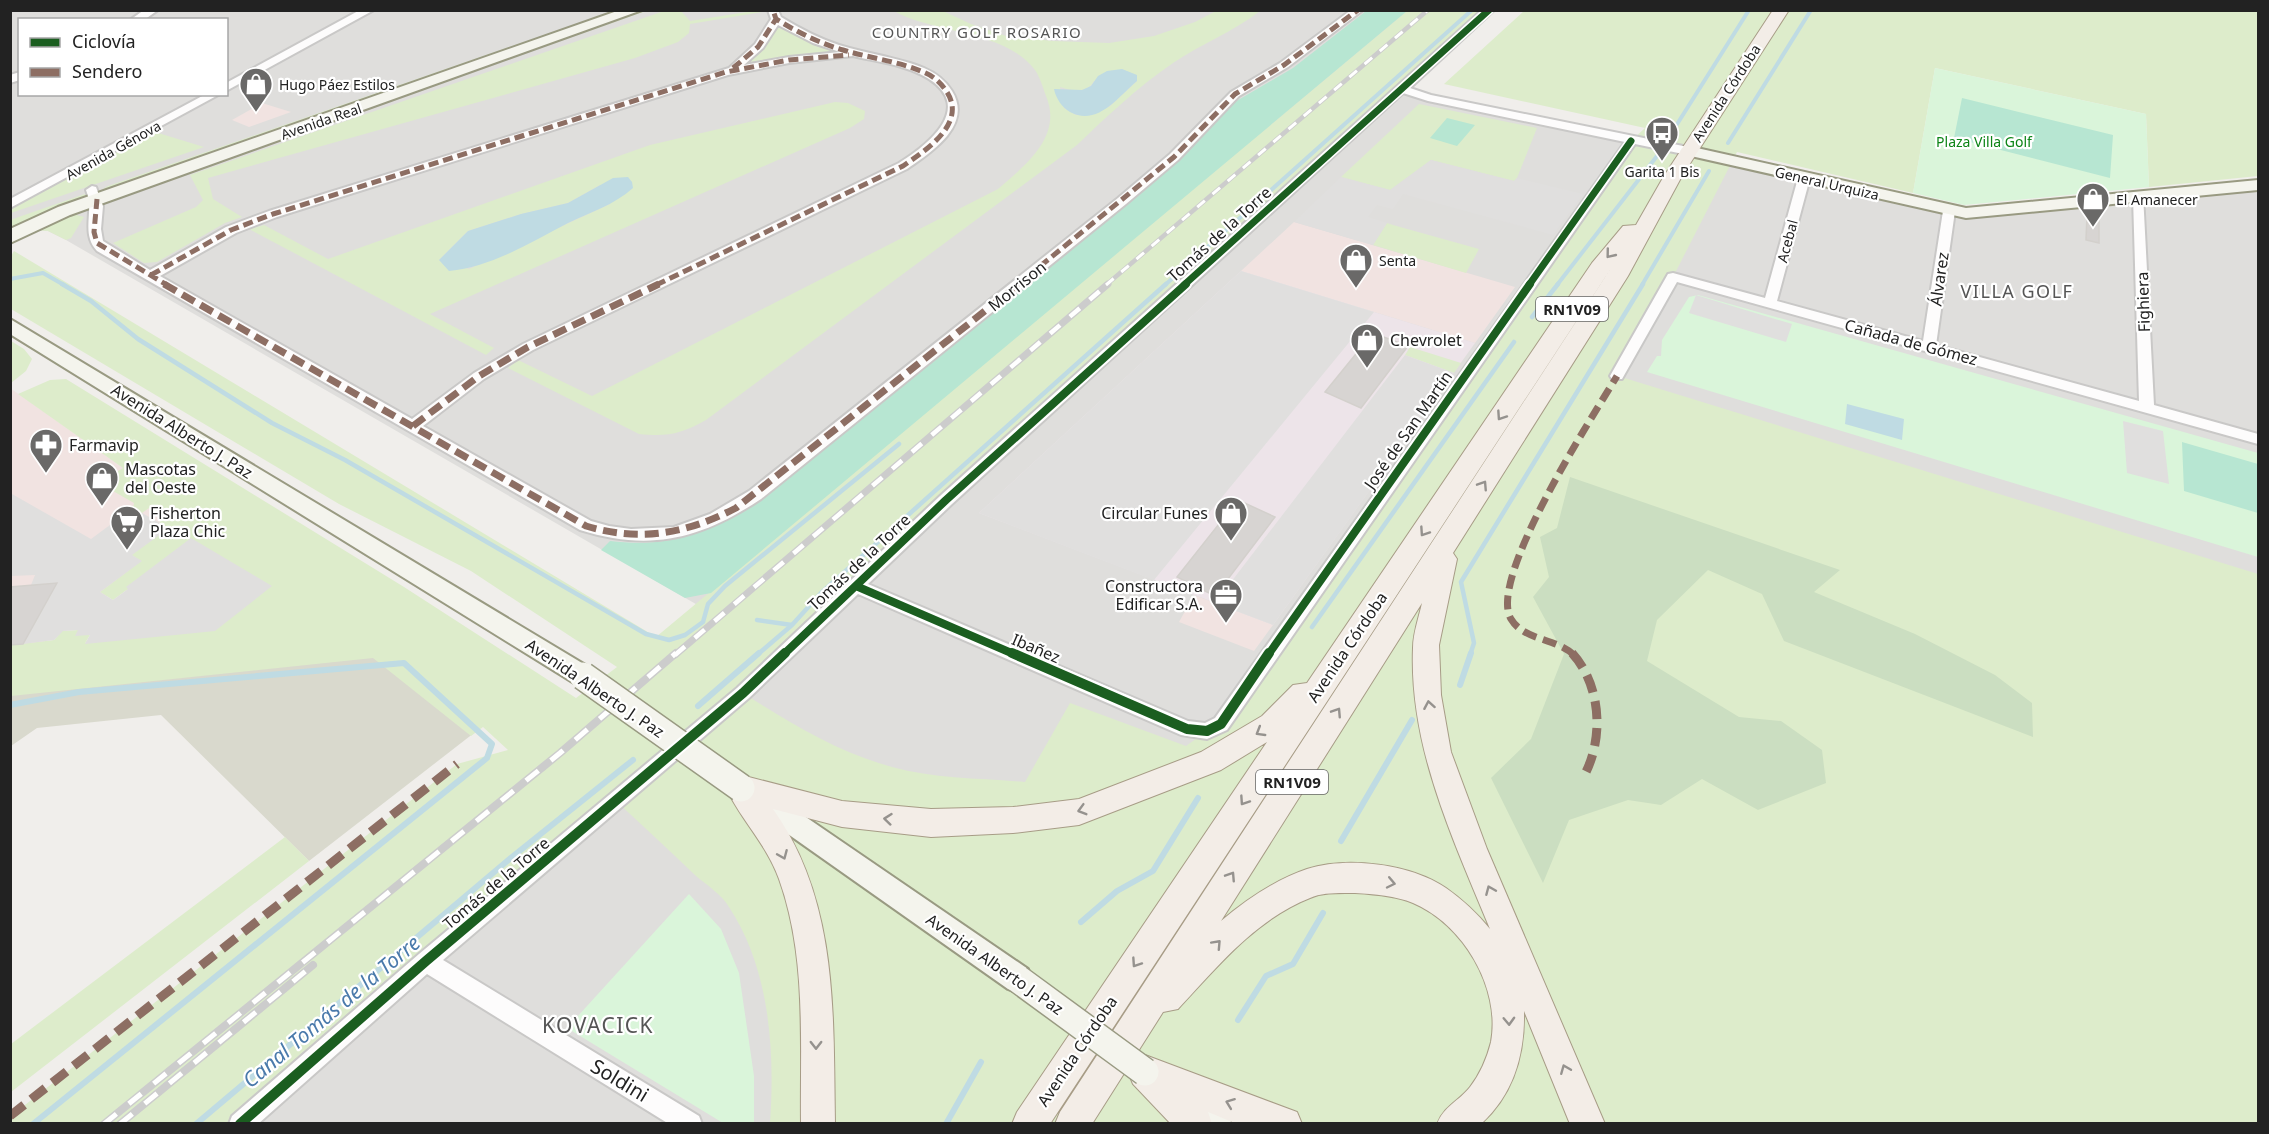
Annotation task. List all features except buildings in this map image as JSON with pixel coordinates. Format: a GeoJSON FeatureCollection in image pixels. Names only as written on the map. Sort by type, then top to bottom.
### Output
{"type":"FeatureCollection","features":[{"type":"Feature","properties":{"kind":"main road","name":"Avenida Real"},"geometry":{"type":"LineString","coordinates":[[10,238],[42,219],[94,194],[607,10]]}},
{"type":"Feature","properties":{"kind":"main road","name":"Avenida Real"},"geometry":{"type":"LineString","coordinates":[[10,218],[94,194],[635,10]]}},
{"type":"Feature","properties":{"kind":"main road","name":"Avenida Córdoba"},"geometry":{"type":"LineString","coordinates":[[1072,1124],[1618,276],[1688,151],[1781,10]]}},
{"type":"Feature","properties":{"kind":"main road","name":"General Urquiza"},"geometry":{"type":"LineString","coordinates":[[1688,151],[1949,212],[1966,213],[2259,185]]}},
{"type":"Feature","properties":{"kind":"main road","name":"Avenida Córdoba"},"geometry":{"type":"LineString","coordinates":[[1029,1124],[1599,268],[1673,176]]}},
{"type":"Feature","properties":{"kind":"main road","name":"Avenida Alberto J. Paz"},"geometry":{"type":"LineString","coordinates":[[10,325],[583,676],[1018,979],[1217,1124]]}},
{"type":"Feature","properties":{"kind":"main road"},"geometry":{"type":"LineString","coordinates":[[1452,534],[1436,589],[1425,645],[1427,695],[1437,752],[1472,849],[1588,1124]]}},
{"type":"Feature","properties":{"kind":"main road"},"geometry":{"type":"LineString","coordinates":[[741,788],[842,814],[931,823],[1013,820],[1079,812],[1211,761],[1272,724],[1347,647]]}},
{"type":"Feature","properties":{"kind":"main road"},"geometry":{"type":"LineString","coordinates":[[741,788],[779,846],[798,890],[816,974],[818,1124]]}},
{"type":"Feature","properties":{"kind":"main road"},"geometry":{"type":"LineString","coordinates":[[1132,1031],[1227,933],[1258,908],[1308,884],[1346,878],[1407,886],[1433,897],[1476,934],[1502,981],[1509,1011],[1510,1038],[1501,1066],[1488,1091],[1465,1116],[1454,1124]]}},
{"type":"Feature","properties":{"kind":"main road"},"geometry":{"type":"LineString","coordinates":[[1145,1072],[1195,1124]]}},
{"type":"Feature","properties":{"kind":"main road"},"geometry":{"type":"LineString","coordinates":[[1145,1072],[1285,1124]]}},
{"type":"Feature","properties":{"kind":"street"},"geometry":{"type":"LineString","coordinates":[[139,18],[153,10]]}},
{"type":"Feature","properties":{"kind":"street"},"geometry":{"type":"LineString","coordinates":[[228,87],[369,10]]}},
{"type":"Feature","properties":{"kind":"street","name":"Morrison"},"geometry":{"type":"LineString","coordinates":[[94,194],[99,209],[93,237],[95,243],[586,526],[626,537],[660,536],[690,530],[715,520],[756,495],[1174,158],[1210,117],[1235,94],[1284,64],[1358,10]]}},
{"type":"Feature","properties":{"kind":"street","name":"Tomás de la Torre"},"geometry":{"type":"LineString","coordinates":[[240,1124],[426,961],[743,693],[955,492],[1489,10]]}},
{"type":"Feature","properties":{"kind":"street"},"geometry":{"type":"LineString","coordinates":[[413,426],[479,376],[528,347],[903,166],[930,148],[951,120],[954,105],[948,92],[934,77],[921,71],[821,43],[774,15],[769,36],[759,48],[726,72]]}},
{"type":"Feature","properties":{"kind":"street"},"geometry":{"type":"LineString","coordinates":[[151,275],[231,230],[258,219],[726,72],[789,60],[861,55]]}},
{"type":"Feature","properties":{"kind":"street","name":"General Urquiza"},"geometry":{"type":"LineString","coordinates":[[1402,89],[1428,98],[1688,151]]}},
{"type":"Feature","properties":{"kind":"street","name":"Avenida Génova"},"geometry":{"type":"LineString","coordinates":[[10,204],[211,96]]}},
{"type":"Feature","properties":{"kind":"street","name":"José de San Martín"},"geometry":{"type":"LineString","coordinates":[[1207,731],[1221,724],[1234,708],[1285,630],[1631,141]]}},
{"type":"Feature","properties":{"kind":"street","name":"Acebal"},"geometry":{"type":"LineString","coordinates":[[1770,304],[1804,178]]}},
{"type":"Feature","properties":{"kind":"street","name":"Fighiera"},"geometry":{"type":"LineString","coordinates":[[2139,197],[2147,408]]}},
{"type":"Feature","properties":{"kind":"street","name":"Álvarez"},"geometry":{"type":"LineString","coordinates":[[1929,347],[1949,212]]}},
{"type":"Feature","properties":{"kind":"street","name":"Cañada de Gómez"},"geometry":{"type":"LineString","coordinates":[[1617,376],[1673,277],[2259,438]]}},
{"type":"Feature","properties":{"kind":"street","name":"Ibañez"},"geometry":{"type":"LineString","coordinates":[[856,586],[1169,722],[1187,729],[1207,731]]}},
{"type":"Feature","properties":{"kind":"street","name":"Soldini"},"geometry":{"type":"LineString","coordinates":[[426,961],[691,1124]]}},
{"type":"Feature","properties":{"kind":"shaded area"},"geometry":{"type":"Polygon","coordinates":[[[10,11],[1428,11],[720,618],[66,240],[48,231],[21,230],[11,223],[10,11]]]}},
{"type":"Feature","properties":{"kind":"shaded area"},"geometry":{"type":"Polygon","coordinates":[[[1402,89],[1949,211],[2258,185],[2258,1123],[240,1124],[1402,89]]]}},
{"type":"Feature","properties":{"kind":"shaded area"},"geometry":{"type":"Polygon","coordinates":[[[262,103],[291,112],[249,127],[232,120],[262,103]]]}},
{"type":"Feature","properties":{"kind":"shaded area"},"geometry":{"type":"Polygon","coordinates":[[[1431,160],[1514,181],[1517,178],[1583,194],[1553,235],[1403,194],[1393,209],[1377,205],[1368,217],[1387,223],[1373,245],[1294,222],[1341,177],[1390,190],[1431,160]]]}},
{"type":"Feature","properties":{"kind":"shaded area"},"geometry":{"type":"Polygon","coordinates":[[[1294,222],[1515,287],[1475,343],[1241,271],[1294,222]]]}},
{"type":"Feature","properties":{"kind":"shaded area"},"geometry":{"type":"Polygon","coordinates":[[[1241,271],[1475,343],[1273,625],[979,513],[1241,271]]]}},
{"type":"Feature","properties":{"kind":"shaded area"},"geometry":{"type":"Polygon","coordinates":[[[1241,271],[1374,312],[1154,580],[979,513],[1241,271]]]}},
{"type":"Feature","properties":{"kind":"shaded area"},"geometry":{"type":"Polygon","coordinates":[[[1696,295],[1792,324],[1786,342],[1689,313],[1696,295]]]}},
{"type":"Feature","properties":{"kind":"shaded area"},"geometry":{"type":"Polygon","coordinates":[[[1405,355],[1454,373],[1273,625],[1215,603],[1405,355]]]}},
{"type":"Feature","properties":{"kind":"shaded area"},"geometry":{"type":"Polygon","coordinates":[[[10,388],[204,525],[11,666],[10,388]]]}},
{"type":"Feature","properties":{"kind":"shaded area"},"geometry":{"type":"Polygon","coordinates":[[[2123,421],[2163,431],[2169,484],[2127,473],[2123,421]]]}},
{"type":"Feature","properties":{"kind":"shaded area"},"geometry":{"type":"Polygon","coordinates":[[[12,494],[91,539],[133,508],[169,528],[132,555],[142,561],[100,592],[113,600],[128,589],[126,587],[191,538],[272,586],[215,631],[85,644],[90,635],[75,636],[78,630],[63,631],[54,640],[23,644],[57,583],[31,585],[35,575],[11,576],[12,494]]]}},
{"type":"Feature","properties":{"kind":"shaded area","name":"Constructora Edificar S.A."},"geometry":{"type":"Polygon","coordinates":[[[1194,595],[1273,625],[1254,651],[1179,622],[1194,595]]]}},
{"type":"Feature","properties":{"kind":"shaded area"},"geometry":{"type":"Polygon","coordinates":[[[376,632],[483,726],[309,861],[161,715],[37,728],[11,746],[11,667],[376,632]]]}},
{"type":"Feature","properties":{"kind":"green space"},"geometry":{"type":"Polygon","coordinates":[[[613,11],[628,11],[105,192],[103,189],[108,186],[613,11]]]}},
{"type":"Feature","properties":{"kind":"green space"},"geometry":{"type":"Polygon","coordinates":[[[635,11],[646,11],[111,199],[635,11]]]}},
{"type":"Feature","properties":{"kind":"green space"},"geometry":{"type":"Polygon","coordinates":[[[664,11],[681,11],[690,21],[753,11],[762,12],[690,24],[689,33],[678,42],[635,58],[208,178],[213,199],[242,217],[225,223],[157,262],[144,263],[113,243],[196,207],[203,200],[190,175],[664,11]]]}},
{"type":"Feature","properties":{"kind":"green space"},"geometry":{"type":"Polygon","coordinates":[[[894,11],[943,11],[1006,36],[1053,41],[1109,43],[1154,36],[1195,22],[1216,11],[1260,11],[1160,72],[1123,102],[1077,145],[697,425],[674,433],[639,434],[508,368],[518,360],[592,396],[998,189],[1009,180],[1039,148],[1050,124],[1050,110],[1037,73],[1022,57],[1006,47],[894,11]],[[1094,81],[1083,90],[1069,90],[1060,87],[1064,108],[1076,115],[1109,107],[1137,81],[1094,81]]]}},
{"type":"Feature","properties":{"kind":"green space"},"geometry":{"type":"Polygon","coordinates":[[[1366,11],[1407,11],[711,593],[685,598],[601,550],[610,541],[654,542],[693,534],[730,518],[767,495],[1164,172],[1233,103],[1293,68],[1366,11]]]}},
{"type":"Feature","properties":{"kind":"green space"},"geometry":{"type":"Polygon","coordinates":[[[1407,11],[1489,11],[743,693],[796,726],[872,761],[908,771],[958,778],[1025,782],[1070,703],[1186,746],[1207,731],[1631,141],[1645,128],[1444,84],[1524,11],[2258,11],[2258,176],[2149,187],[2146,114],[1935,68],[1913,193],[1737,152],[1673,277],[1618,376],[2258,574],[2258,1123],[770,1123],[771,1068],[767,1012],[753,957],[743,931],[722,898],[616,801],[240,1123],[11,1123],[11,1116],[457,764],[508,750],[483,727],[471,736],[373,658],[11,696],[11,645],[54,640],[62,631],[79,630],[76,635],[90,635],[85,643],[128,589],[113,600],[100,592],[141,561],[131,555],[168,528],[159,522],[166,517],[149,508],[142,513],[133,508],[134,503],[99,483],[123,468],[18,394],[50,380],[66,379],[404,587],[576,698],[617,667],[471,571],[339,504],[11,309],[11,256],[14,251],[656,637],[1407,11]]]}},
{"type":"Feature","properties":{"kind":"green space"},"geometry":{"type":"Polygon","coordinates":[[[777,27],[840,52],[749,65],[747,62],[771,39],[777,27]]]}},
{"type":"Feature","properties":{"kind":"green space","name":"Plaza Villa Golf"},"geometry":{"type":"Polygon","coordinates":[[[1935,68],[2146,114],[2149,187],[1964,205],[1913,193],[1935,68]]]}},
{"type":"Feature","properties":{"kind":"green space"},"geometry":{"type":"Polygon","coordinates":[[[1962,98],[2113,135],[2110,178],[1954,138],[1962,98]]]}},
{"type":"Feature","properties":{"kind":"green space"},"geometry":{"type":"Polygon","coordinates":[[[835,102],[848,103],[865,111],[864,119],[850,128],[430,314],[494,348],[486,355],[249,229],[264,225],[328,259],[650,145],[835,102]],[[600,185],[568,203],[521,214],[468,231],[439,260],[469,269],[610,204],[600,185]]]}},
{"type":"Feature","properties":{"kind":"green space"},"geometry":{"type":"Polygon","coordinates":[[[1419,104],[1537,128],[1517,178],[1514,181],[1431,160],[1390,190],[1341,177],[1419,104]]]}},
{"type":"Feature","properties":{"kind":"green space"},"geometry":{"type":"Polygon","coordinates":[[[1447,118],[1475,125],[1457,146],[1430,138],[1447,118]]]}},
{"type":"Feature","properties":{"kind":"green space"},"geometry":{"type":"Polygon","coordinates":[[[155,132],[204,147],[11,213],[11,208],[155,132]]]}},
{"type":"Feature","properties":{"kind":"green space"},"geometry":{"type":"Polygon","coordinates":[[[85,194],[87,200],[11,233],[10,220],[85,194]]]}},
{"type":"Feature","properties":{"kind":"green space"},"geometry":{"type":"Polygon","coordinates":[[[73,214],[84,217],[71,238],[66,240],[48,231],[29,230],[73,214]]]}},
{"type":"Feature","properties":{"kind":"green space"},"geometry":{"type":"Polygon","coordinates":[[[1387,223],[1479,249],[1466,273],[1373,245],[1387,223]]]}},
{"type":"Feature","properties":{"kind":"green space"},"geometry":{"type":"Polygon","coordinates":[[[1698,295],[2258,453],[2258,557],[1647,372],[1657,356],[1661,356],[1662,340],[1689,297],[1698,295]]]}},
{"type":"Feature","properties":{"kind":"green space"},"geometry":{"type":"Polygon","coordinates":[[[11,341],[24,349],[32,359],[26,371],[11,383],[11,341]]]}},
{"type":"Feature","properties":{"kind":"green space"},"geometry":{"type":"Polygon","coordinates":[[[1410,347],[1461,363],[1454,373],[1405,355],[1410,347]]]}},
{"type":"Feature","properties":{"kind":"green space"},"geometry":{"type":"Polygon","coordinates":[[[2182,442],[2258,464],[2258,513],[2184,491],[2182,442]]]}},
{"type":"Feature","properties":{"kind":"green space"},"geometry":{"type":"Polygon","coordinates":[[[1570,477],[1840,570],[1814,592],[1915,634],[1995,675],[2032,703],[2033,737],[1784,641],[1762,594],[1708,570],[1657,620],[1647,661],[1739,717],[1781,721],[1822,750],[1826,783],[1758,810],[1702,779],[1661,805],[1628,800],[1569,820],[1543,883],[1491,778],[1531,739],[1564,654],[1533,597],[1549,577],[1540,537],[1557,528],[1570,477]]]}},
{"type":"Feature","properties":{"kind":"green space"},"geometry":{"type":"Polygon","coordinates":[[[285,837],[309,861],[11,1092],[11,1044],[285,837]]]}},
{"type":"Feature","properties":{"kind":"green space"},"geometry":{"type":"Polygon","coordinates":[[[689,894],[721,929],[739,973],[754,1076],[754,1123],[723,1123],[567,1028],[689,894]]]}},
{"type":"Feature","properties":{"kind":"water"},"geometry":{"type":"Polygon","coordinates":[[[1122,69],[1137,75],[1137,81],[1115,102],[1098,113],[1080,116],[1070,112],[1056,96],[1054,89],[1082,90],[1091,86],[1098,76],[1107,71],[1122,69]]]}},
{"type":"Feature","properties":{"kind":"water"},"geometry":{"type":"Polygon","coordinates":[[[628,177],[633,188],[618,199],[511,253],[465,269],[449,271],[439,260],[468,231],[521,214],[568,203],[613,178],[628,177]]]}},
{"type":"Feature","properties":{"kind":"water"},"geometry":{"type":"Polygon","coordinates":[[[1847,404],[1904,419],[1902,440],[1845,424],[1847,404]]]}},
{"type":"Feature","properties":{"kind":"waterway","name":"Canal Tomás de la Torre"},"geometry":{"type":"LineString","coordinates":[[1165,285],[1472,10]]}},
{"type":"Feature","properties":{"kind":"waterway"},"geometry":{"type":"LineString","coordinates":[[1674,129],[1749,10]]}},
{"type":"Feature","properties":{"kind":"waterway"},"geometry":{"type":"LineString","coordinates":[[1728,143],[1811,10]]}},
{"type":"Feature","properties":{"kind":"waterway"},"geometry":{"type":"LineString","coordinates":[[1557,285],[1657,156]]}},
{"type":"Feature","properties":{"kind":"waterway"},"geometry":{"type":"LineString","coordinates":[[1642,285],[1709,171]]}},
{"type":"Feature","properties":{"kind":"waterway"},"geometry":{"type":"LineString","coordinates":[[10,279],[43,273],[64,285]]}},
{"type":"Feature","properties":{"kind":"waterway"},"geometry":{"type":"LineString","coordinates":[[62,284],[91,301],[138,339],[272,423],[345,460],[646,634],[669,640],[685,635],[703,622],[708,604],[725,586],[899,444]]}},
{"type":"Feature","properties":{"kind":"waterway","name":"Canal Tomás de la Torre"},"geometry":{"type":"LineString","coordinates":[[792,625],[821,593],[1166,284]]}},
{"type":"Feature","properties":{"kind":"waterway"},"geometry":{"type":"LineString","coordinates":[[1532,317],[1558,284]]}},
{"type":"Feature","properties":{"kind":"waterway"},"geometry":{"type":"LineString","coordinates":[[1470,655],[1474,643],[1461,582],[1643,284]]}},
{"type":"Feature","properties":{"kind":"waterway"},"geometry":{"type":"LineString","coordinates":[[1312,627],[1514,342]]}},
{"type":"Feature","properties":{"kind":"waterway"},"geometry":{"type":"LineString","coordinates":[[757,620],[792,625]]}},
{"type":"Feature","properties":{"kind":"waterway","name":"Canal Tomás de la Torre"},"geometry":{"type":"LineString","coordinates":[[757,655],[792,625]]}},
{"type":"Feature","properties":{"kind":"waterway","name":"Canal Tomás de la Torre"},"geometry":{"type":"LineString","coordinates":[[698,706],[759,653]]}},
{"type":"Feature","properties":{"kind":"waterway"},"geometry":{"type":"LineString","coordinates":[[1460,685],[1471,653]]}},
{"type":"Feature","properties":{"kind":"waterway"},"geometry":{"type":"LineString","coordinates":[[10,705],[79,692],[404,663],[492,744],[487,758],[33,1124]]}},
{"type":"Feature","properties":{"kind":"waterway"},"geometry":{"type":"LineString","coordinates":[[1341,841],[1412,720]]}},
{"type":"Feature","properties":{"kind":"waterway","name":"Canal Tomás de la Torre"},"geometry":{"type":"LineString","coordinates":[[196,1124],[512,857],[633,760]]}},
{"type":"Feature","properties":{"kind":"waterway"},"geometry":{"type":"LineString","coordinates":[[1081,922],[1117,891],[1153,871],[1198,798]]}},
{"type":"Feature","properties":{"kind":"waterway"},"geometry":{"type":"LineString","coordinates":[[1238,1020],[1266,976],[1293,964],[1323,913]]}},
{"type":"Feature","properties":{"kind":"waterway"},"geometry":{"type":"LineString","coordinates":[[946,1124],[981,1062]]}},
{"type":"Feature","properties":{"kind":"railway"},"geometry":{"type":"LineString","coordinates":[[1106,285],[1428,10]]}},
{"type":"Feature","properties":{"kind":"railway"},"geometry":{"type":"LineString","coordinates":[[675,655],[1108,284]]}},
{"type":"Feature","properties":{"kind":"railway"},"geometry":{"type":"LineString","coordinates":[[104,1124],[560,753],[676,653]]}},
{"type":"Feature","properties":{"kind":"railway"},"geometry":{"type":"LineString","coordinates":[[120,1124],[313,965]]}},
{"type":"Feature","properties":{"kind":"marked path"},"geometry":{"type":"LineString","coordinates":[[413,426],[479,376],[528,347],[903,166],[943,134],[950,123],[953,112],[952,101],[934,77],[910,67],[817,41],[776,19],[773,10]]}},
{"type":"Feature","properties":{"kind":"marked path"},"geometry":{"type":"LineString","coordinates":[[97,199],[94,232],[97,243],[102,248],[586,526],[609,533],[631,536],[674,533],[716,519],[755,495],[1122,201],[1174,157],[1210,117],[1235,94],[1284,65],[1358,10]]}},
{"type":"Feature","properties":{"kind":"marked path"},"geometry":{"type":"LineString","coordinates":[[733,68],[758,47],[776,19]]}},
{"type":"Feature","properties":{"kind":"marked path"},"geometry":{"type":"LineString","coordinates":[[151,275],[231,230],[273,214],[726,72],[789,60],[849,55]]}},
{"type":"Feature","properties":{"kind":"marked path"},"geometry":{"type":"LineString","coordinates":[[1585,774],[1596,748],[1595,699],[1585,669],[1579,660],[1563,647],[1516,626],[1510,618],[1507,597],[1526,539],[1537,515],[1617,376]]}},
{"type":"Feature","properties":{"kind":"marked path"},"geometry":{"type":"LineString","coordinates":[[10,1116],[457,764]]}},
{"type":"Feature","properties":{"kind":"cycle path"},"geometry":{"type":"LineString","coordinates":[[240,1124],[426,961],[743,693],[946,500],[1489,10]]}},
{"type":"Feature","properties":{"kind":"cycle path"},"geometry":{"type":"LineString","coordinates":[[856,586],[1187,729],[1207,731],[1221,724],[1631,141]]}},
{"type":"Feature","properties":{"kind":"place","name":"Hugo Páez Estilos"},"geometry":{"type":"Point","coordinates":[256,113]}},
{"type":"Feature","properties":{"kind":"place","name":"Garita 1 Bis"},"geometry":{"type":"Point","coordinates":[1662,162]}},
{"type":"Feature","properties":{"kind":"place","name":"El Amanecer"},"geometry":{"type":"Point","coordinates":[2093,228]}},
{"type":"Feature","properties":{"kind":"place","name":"Senta"},"geometry":{"type":"Point","coordinates":[1356,289]}},
{"type":"Feature","properties":{"kind":"place","name":"Chevrolet"},"geometry":{"type":"Point","coordinates":[1367,369]}},
{"type":"Feature","properties":{"kind":"place","name":"Farmavip"},"geometry":{"type":"Point","coordinates":[46,474]}},
{"type":"Feature","properties":{"kind":"place","name":"Mascotas del Oeste"},"geometry":{"type":"Point","coordinates":[102,507]}},
{"type":"Feature","properties":{"kind":"place","name":"Circular Funes"},"geometry":{"type":"Point","coordinates":[1231,542]}},
{"type":"Feature","properties":{"kind":"place","name":"Fisherton Plaza Chic"},"geometry":{"type":"Point","coordinates":[127,551]}},
{"type":"Feature","properties":{"kind":"place","name":"Constructora Edificar S.A."},"geometry":{"type":"Point","coordinates":[1226,624]}},
{"type":"Feature","properties":{"kind":"district","name":"COUNTRY GOLF ROSARIO"},"geometry":{"type":"Point","coordinates":[977,32]}},
{"type":"Feature","properties":{"kind":"district","name":"VILLA GOLF"},"geometry":{"type":"Point","coordinates":[2017,291]}},
{"type":"Feature","properties":{"kind":"district","name":"KOVACICK"},"geometry":{"type":"Point","coordinates":[598,1025]}}]}
